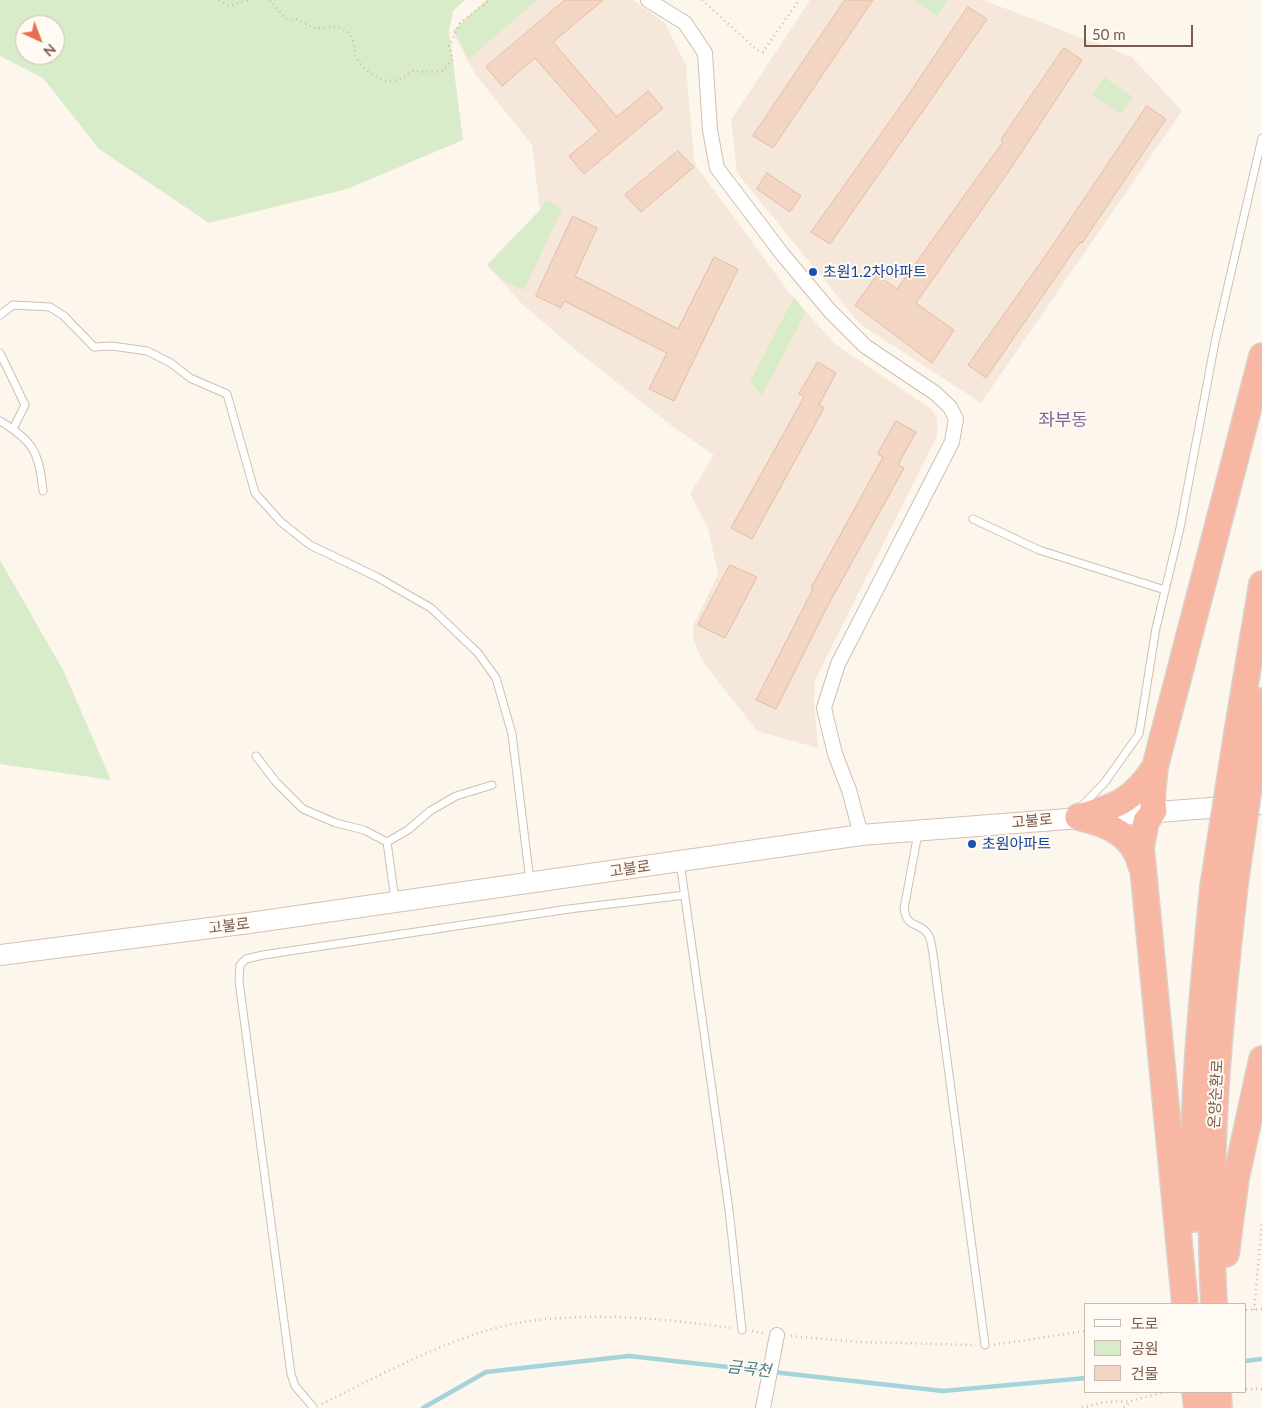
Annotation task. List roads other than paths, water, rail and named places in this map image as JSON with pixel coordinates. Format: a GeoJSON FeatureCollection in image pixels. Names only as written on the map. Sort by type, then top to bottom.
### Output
{"type":"FeatureCollection","features":[{"type":"Feature","properties":{"kind":"highway"},"geometry":{"type":"LineString","coordinates":[[1204,1297],[1174,1178],[1143,872],[1142,835],[1146,821],[1154,812],[1152,797],[1155,767],[1262,356]]}},
{"type":"Feature","properties":{"kind":"highway"},"geometry":{"type":"LineString","coordinates":[[1253,718],[1262,584]]}},
{"type":"Feature","properties":{"kind":"highway","name":"온양순환로"},"geometry":{"type":"LineString","coordinates":[[1204,1297],[1212,1178],[1224,886],[1253,718]]}},
{"type":"Feature","properties":{"kind":"highway"},"geometry":{"type":"LineString","coordinates":[[1074,818],[1106,810],[1125,800],[1142,787],[1155,767]]}},
{"type":"Feature","properties":{"kind":"highway"},"geometry":{"type":"LineString","coordinates":[[1074,818],[1102,822],[1116,829],[1130,841],[1138,855],[1143,872]]}},
{"type":"Feature","properties":{"kind":"highway"},"geometry":{"type":"LineString","coordinates":[[1204,1297],[1228,1234],[1236,1178],[1262,1059]]}},
{"type":"Feature","properties":{"kind":"highway"},"geometry":{"type":"LineString","coordinates":[[1196,1393],[1197,1408]]}},
{"type":"Feature","properties":{"kind":"highway"},"geometry":{"type":"LineString","coordinates":[[1219,1393],[1219,1408]]}},
{"type":"Feature","properties":{"kind":"main road","name":"고불로"},"geometry":{"type":"LineString","coordinates":[[0,955],[530,884],[861,835],[1262,804]]}},
{"type":"Feature","properties":{"kind":"street"},"geometry":{"type":"LineString","coordinates":[[648,0],[685,23],[705,53],[710,130],[717,168],[728,184],[783,255],[830,311],[865,346],[935,393],[950,407],[956,419],[952,442],[838,664],[824,708],[835,754],[849,790],[861,835]]}},
{"type":"Feature","properties":{"kind":"street"},"geometry":{"type":"LineString","coordinates":[[763,1408],[777,1335]]}},
{"type":"Feature","properties":{"kind":"lane"},"geometry":{"type":"LineString","coordinates":[[1074,818],[1105,782],[1139,734],[1156,628],[1180,528],[1216,342],[1262,138]]}},
{"type":"Feature","properties":{"kind":"lane"},"geometry":{"type":"LineString","coordinates":[[0,315],[13,305],[50,307],[64,316],[94,347],[112,346],[147,351],[171,363],[190,378],[226,394],[255,493],[281,522],[310,545],[377,577],[431,608],[478,653],[496,678],[512,734],[530,884]]}},
{"type":"Feature","properties":{"kind":"lane"},"geometry":{"type":"LineString","coordinates":[[0,353],[25,405],[13,429]]}},
{"type":"Feature","properties":{"kind":"lane"},"geometry":{"type":"LineString","coordinates":[[0,421],[27,439],[40,464],[43,491]]}},
{"type":"Feature","properties":{"kind":"lane"},"geometry":{"type":"LineString","coordinates":[[974,519],[1039,550],[1165,590]]}},
{"type":"Feature","properties":{"kind":"lane"},"geometry":{"type":"LineString","coordinates":[[256,756],[276,782],[303,809],[336,823],[364,830],[387,842]]}},
{"type":"Feature","properties":{"kind":"lane"},"geometry":{"type":"LineString","coordinates":[[387,842],[408,830],[430,811],[456,796],[492,785]]}},
{"type":"Feature","properties":{"kind":"lane"},"geometry":{"type":"LineString","coordinates":[[919,831],[904,909],[906,919],[910,924],[929,935],[933,954],[985,1345]]}},
{"type":"Feature","properties":{"kind":"lane"},"geometry":{"type":"LineString","coordinates":[[387,842],[396,902]]}},
{"type":"Feature","properties":{"kind":"lane"},"geometry":{"type":"LineString","coordinates":[[680,862],[729,1210],[742,1330]]}},
{"type":"Feature","properties":{"kind":"lane"},"geometry":{"type":"LineString","coordinates":[[313,1407],[295,1386],[291,1374],[239,982],[240,965],[246,959],[263,954],[685,895]]}},
{"type":"Feature","properties":{"kind":"waterway","name":"금곡천"},"geometry":{"type":"LineString","coordinates":[[423,1408],[486,1372],[629,1356],[943,1391],[1084,1378]]}},
{"type":"Feature","properties":{"kind":"waterway","name":"금곡천"},"geometry":{"type":"LineString","coordinates":[[1247,1361],[1262,1359]]}},
{"type":"Feature","properties":{"kind":"place","name":"초원1.2차아파트"},"geometry":{"type":"Point","coordinates":[813,272]}},
{"type":"Feature","properties":{"kind":"place","name":"초원아파트"},"geometry":{"type":"Point","coordinates":[972,844]}},
{"type":"Feature","properties":{"kind":"district","name":"좌부동"},"geometry":{"type":"Point","coordinates":[1063,420]}}]}
